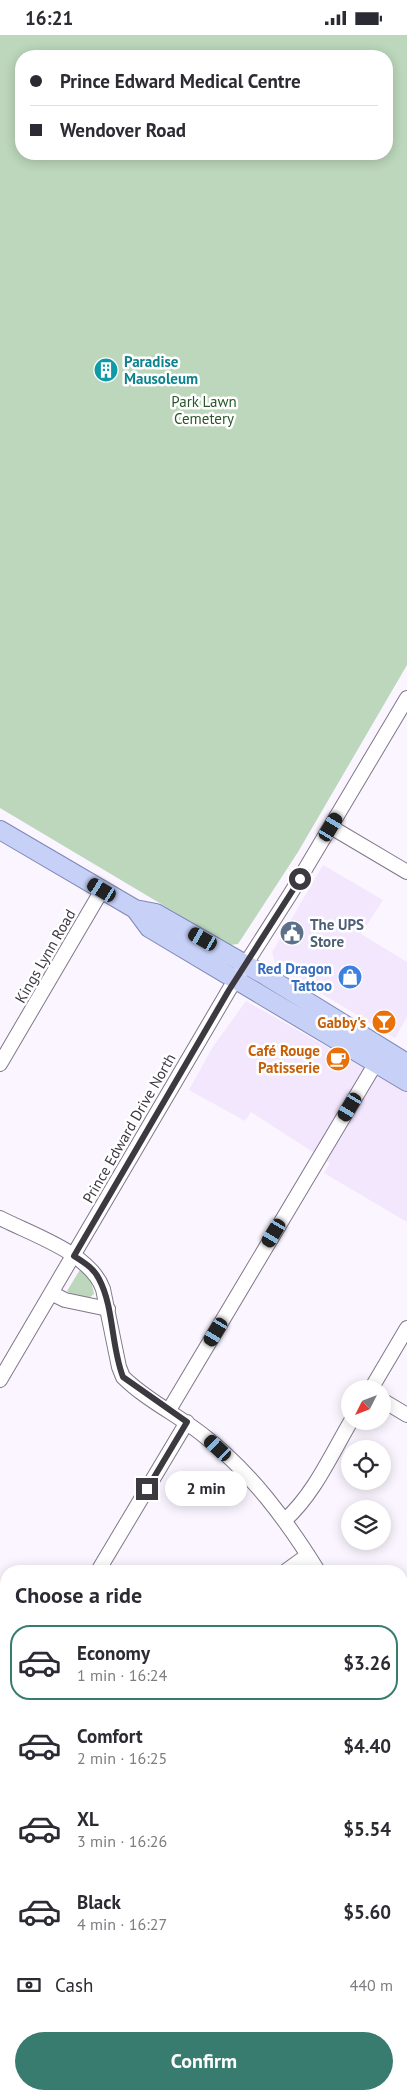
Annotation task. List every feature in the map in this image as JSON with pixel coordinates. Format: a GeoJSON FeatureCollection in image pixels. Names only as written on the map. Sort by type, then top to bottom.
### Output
{"type":"FeatureCollection","features":[{"type":"Feature","properties":{"kind":"main road"},"geometry":{"type":"LineString","coordinates":[[0,830],[135,909],[156,913],[246,964],[380,1056],[407,1082]]}},
{"type":"Feature","properties":{"kind":"main road"},"geometry":{"type":"LineString","coordinates":[[135,909],[149,928],[235,980],[380,1056],[407,1063]]}},
{"type":"Feature","properties":{"kind":"street","name":"Prince Edward Drive North"},"geometry":{"type":"LineString","coordinates":[[0,1379],[235,980],[291,893],[407,698]]}},
{"type":"Feature","properties":{"kind":"street"},"geometry":{"type":"LineString","coordinates":[[331,827],[407,872]]}},
{"type":"Feature","properties":{"kind":"street","name":"Kings Lynn Road"},"geometry":{"type":"LineString","coordinates":[[0,1064],[102,890]]}},
{"type":"Feature","properties":{"kind":"street"},"geometry":{"type":"LineString","coordinates":[[169,1410],[380,1056]]}},
{"type":"Feature","properties":{"kind":"street"},"geometry":{"type":"LineString","coordinates":[[0,1217],[74,1256],[90,1267],[100,1280],[123,1377],[187,1422],[242,1470],[285,1520],[314,1565]]}},
{"type":"Feature","properties":{"kind":"street"},"geometry":{"type":"LineString","coordinates":[[51,1293],[65,1300],[108,1309]]}},
{"type":"Feature","properties":{"kind":"street"},"geometry":{"type":"LineString","coordinates":[[375,1380],[407,1328]]}},
{"type":"Feature","properties":{"kind":"street"},"geometry":{"type":"LineString","coordinates":[[391,1405],[407,1415]]}},
{"type":"Feature","properties":{"kind":"street"},"geometry":{"type":"LineString","coordinates":[[102,1565],[187,1422]]}},
{"type":"Feature","properties":{"kind":"street"},"geometry":{"type":"LineString","coordinates":[[285,1520],[307,1495],[346,1430]]}},
{"type":"Feature","properties":{"kind":"street"},"geometry":{"type":"LineString","coordinates":[[294,1565],[308,1555]]}},
{"type":"Feature","properties":{"kind":"shaded area"},"geometry":{"type":"Polygon","coordinates":[[[323,865],[383,900],[361,934],[407,962],[407,1017],[395,1038],[276,966],[272,952],[323,865]]]}},
{"type":"Feature","properties":{"kind":"shaded area"},"geometry":{"type":"Polygon","coordinates":[[[246,1001],[407,1092],[407,1222],[324,1173],[330,1163],[251,1112],[245,1121],[189,1090],[212,1048],[246,1001]]]}},
{"type":"Feature","properties":{"kind":"green space","name":"Park Lawn Cemetery"},"geometry":{"type":"Polygon","coordinates":[[[0,35],[407,35],[407,665],[298,852],[238,944],[230,945],[0,808],[0,35]]]}},
{"type":"Feature","properties":{"kind":"green space"},"geometry":{"type":"Polygon","coordinates":[[[81,1268],[92,1286],[94,1294],[89,1298],[71,1294],[67,1291],[81,1268]]]}},
{"type":"Feature","properties":{"kind":"place","name":"Paradise Mausoleum"},"geometry":{"type":"Point","coordinates":[106,370]}},
{"type":"Feature","properties":{"kind":"place","name":"The UPS Store"},"geometry":{"type":"Point","coordinates":[292,933]}},
{"type":"Feature","properties":{"kind":"place","name":"Red Dragon Tattoo"},"geometry":{"type":"Point","coordinates":[350,977]}},
{"type":"Feature","properties":{"kind":"place","name":"Gabby's"},"geometry":{"type":"Point","coordinates":[384,1022]}},
{"type":"Feature","properties":{"kind":"place","name":"Café Rouge Patisserie"},"geometry":{"type":"Point","coordinates":[338,1059]}},
{"type":"Feature","properties":{"kind":"route"},"geometry":{"type":"LineString","coordinates":[[147,1489],[187,1422],[140,1391],[123,1377],[114,1347],[108,1309],[100,1280],[90,1267],[74,1256],[190,1055],[300,879]]}}]}
